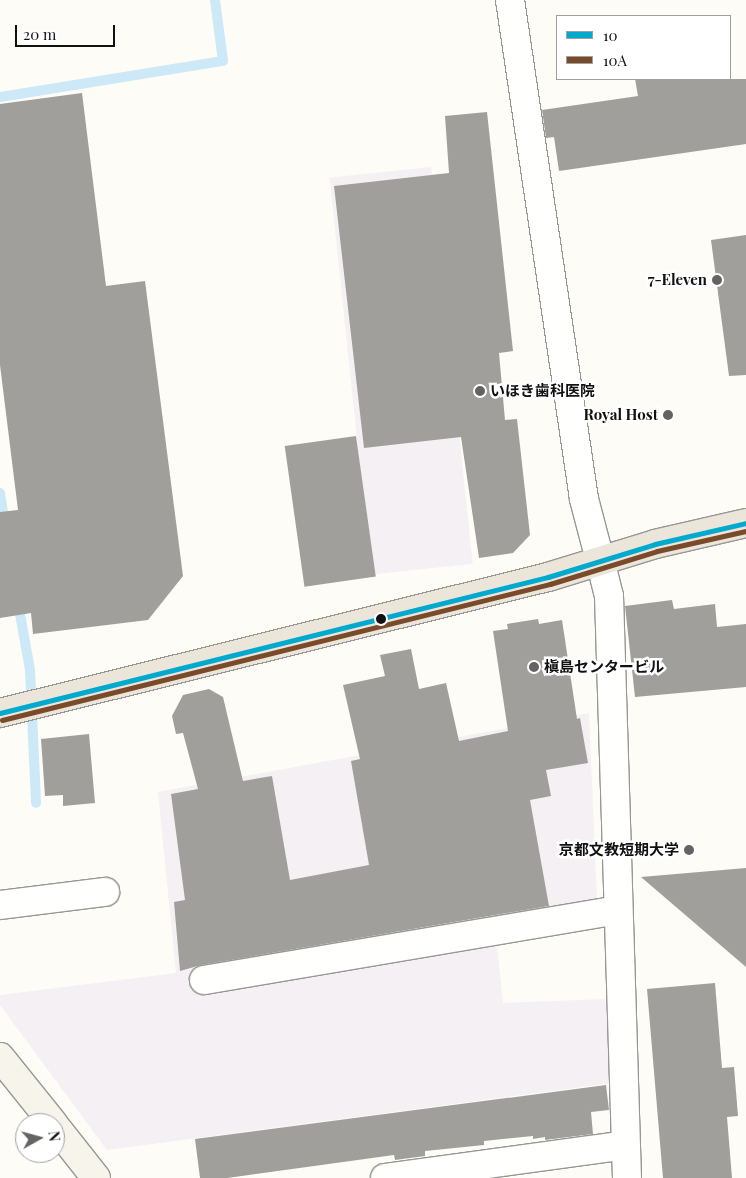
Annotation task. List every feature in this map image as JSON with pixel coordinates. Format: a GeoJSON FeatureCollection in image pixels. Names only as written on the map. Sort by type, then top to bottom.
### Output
{"type":"FeatureCollection","features":[{"type":"Feature","properties":{"kind":"highway"},"geometry":{"type":"LineString","coordinates":[[8,711],[548,577],[600,560],[746,523]]}},
{"type":"Feature","properties":{"kind":"main road"},"geometry":{"type":"LineString","coordinates":[[0,1056],[45,1113]]}},
{"type":"Feature","properties":{"kind":"main road"},"geometry":{"type":"LineString","coordinates":[[65,1139],[96,1178]]}},
{"type":"Feature","properties":{"kind":"street"},"geometry":{"type":"LineString","coordinates":[[510,0],[584,498],[608,596],[616,910],[627,1178]]}},
{"type":"Feature","properties":{"kind":"street"},"geometry":{"type":"LineString","coordinates":[[0,905],[105,892]]}},
{"type":"Feature","properties":{"kind":"street"},"geometry":{"type":"LineString","coordinates":[[204,980],[616,910]]}},
{"type":"Feature","properties":{"kind":"street"},"geometry":{"type":"LineString","coordinates":[[385,1178],[625,1145]]}},
{"type":"Feature","properties":{"kind":"shaded area"},"geometry":{"type":"Polygon","coordinates":[[[431,167],[473,564],[371,574],[330,178],[431,167]]]}},
{"type":"Feature","properties":{"kind":"shaded area"},"geometry":{"type":"Polygon","coordinates":[[[589,713],[597,901],[206,993],[497,946],[503,1003],[605,999],[612,1083],[107,1150],[0,1005],[0,995],[176,973],[158,792],[589,713]]]}},
{"type":"Feature","properties":{"kind":"building"},"geometry":{"type":"Polygon","coordinates":[[[746,79],[746,144],[559,171],[554,137],[546,138],[542,110],[638,96],[635,80],[746,79]]]}},
{"type":"Feature","properties":{"kind":"building"},"geometry":{"type":"Polygon","coordinates":[[[82,93],[106,286],[145,281],[183,576],[148,620],[33,634],[31,613],[0,618],[0,512],[18,510],[0,365],[0,104],[82,93]]]}},
{"type":"Feature","properties":{"kind":"building"},"geometry":{"type":"Polygon","coordinates":[[[487,112],[513,351],[499,353],[505,420],[517,419],[530,535],[513,553],[479,558],[461,437],[364,448],[334,186],[449,173],[445,116],[487,112]]]}},
{"type":"Feature","properties":{"kind":"building"},"geometry":{"type":"Polygon","coordinates":[[[746,235],[746,375],[729,376],[711,240],[746,235]]]}},
{"type":"Feature","properties":{"kind":"building"},"geometry":{"type":"Polygon","coordinates":[[[356,436],[376,577],[304,587],[285,446],[356,436]]]}},
{"type":"Feature","properties":{"kind":"building"},"geometry":{"type":"Polygon","coordinates":[[[672,600],[674,609],[715,604],[717,627],[746,624],[746,687],[635,697],[625,606],[672,600]]]}},
{"type":"Feature","properties":{"kind":"building"},"geometry":{"type":"Polygon","coordinates":[[[538,619],[539,624],[562,620],[577,719],[580,718],[588,763],[546,770],[551,796],[530,800],[549,906],[201,965],[180,971],[174,902],[185,900],[171,794],[198,789],[183,733],[176,734],[172,716],[183,695],[209,689],[223,697],[243,781],[272,776],[290,880],[369,865],[351,761],[360,759],[343,685],[385,676],[380,655],[411,649],[419,689],[446,683],[459,741],[508,731],[493,631],[508,629],[507,624],[538,619]]]}},
{"type":"Feature","properties":{"kind":"building"},"geometry":{"type":"Polygon","coordinates":[[[89,734],[95,803],[63,806],[63,795],[45,796],[41,739],[89,734]]]}},
{"type":"Feature","properties":{"kind":"building"},"geometry":{"type":"Polygon","coordinates":[[[746,868],[746,967],[641,877],[746,868]]]}},
{"type":"Feature","properties":{"kind":"building"},"geometry":{"type":"Polygon","coordinates":[[[715,983],[722,1068],[734,1067],[738,1116],[727,1117],[732,1178],[663,1178],[647,989],[715,983]]]}},
{"type":"Feature","properties":{"kind":"building"},"geometry":{"type":"Polygon","coordinates":[[[606,1085],[609,1110],[591,1112],[593,1134],[545,1140],[545,1137],[533,1139],[533,1136],[484,1141],[484,1145],[425,1151],[425,1156],[395,1160],[394,1155],[227,1178],[200,1178],[195,1139],[606,1085]]]}},
{"type":"Feature","properties":{"kind":"waterway"},"geometry":{"type":"LineString","coordinates":[[0,97],[223,61],[215,0]]}},
{"type":"Feature","properties":{"kind":"waterway"},"geometry":{"type":"LineString","coordinates":[[0,493],[5,525]]}},
{"type":"Feature","properties":{"kind":"waterway"},"geometry":{"type":"LineString","coordinates":[[18,603],[30,670],[36,803]]}},
{"type":"Feature","properties":{"kind":"transit line","name":"10"},"geometry":{"type":"LineString","coordinates":[[0,713],[548,577],[655,544],[746,523]]}},
{"type":"Feature","properties":{"kind":"transit line","name":"10A"},"geometry":{"type":"LineString","coordinates":[[2,720],[550,584],[657,551],[746,531]]}},
{"type":"Feature","properties":{"kind":"place","name":"7-Eleven"},"geometry":{"type":"Point","coordinates":[717,280]}},
{"type":"Feature","properties":{"kind":"place","name":"いほき歯科医院"},"geometry":{"type":"Point","coordinates":[480,391]}},
{"type":"Feature","properties":{"kind":"place","name":"Royal Host"},"geometry":{"type":"Point","coordinates":[668,415]}},
{"type":"Feature","properties":{"kind":"place","name":"槇島センタービル"},"geometry":{"type":"Point","coordinates":[534,667]}},
{"type":"Feature","properties":{"kind":"place","name":"京都文教短期大学"},"geometry":{"type":"Point","coordinates":[689,850]}}]}
